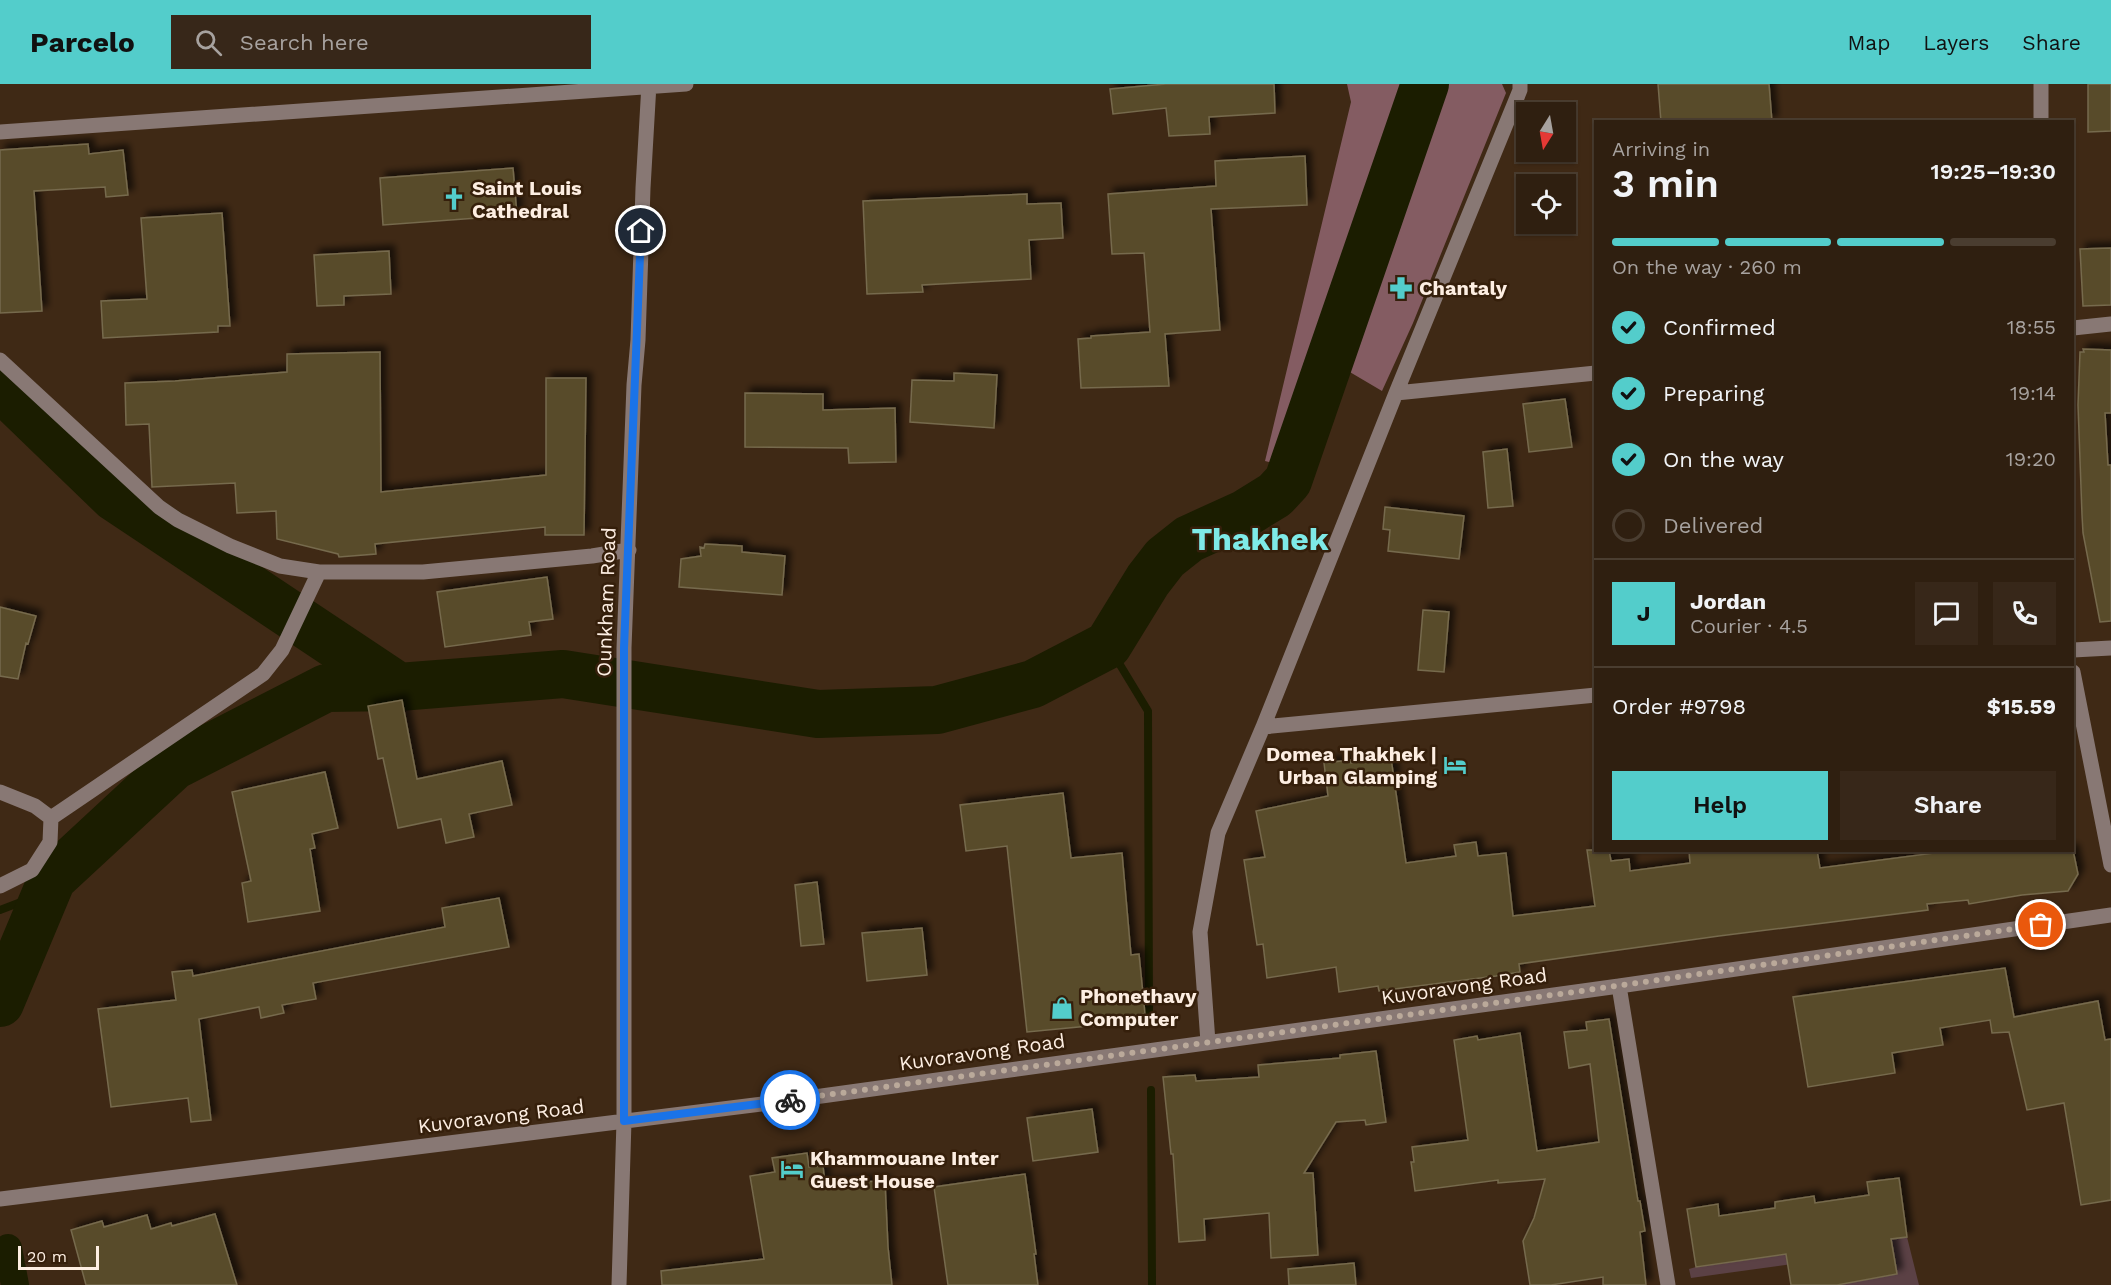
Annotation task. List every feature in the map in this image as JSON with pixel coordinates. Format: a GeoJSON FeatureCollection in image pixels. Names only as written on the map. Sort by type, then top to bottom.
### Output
{"type":"FeatureCollection","features":[{"type":"Feature","properties":{"kind":"street"},"geometry":{"type":"LineString","coordinates":[[0,132],[686,84]]}},
{"type":"Feature","properties":{"kind":"street"},"geometry":{"type":"LineString","coordinates":[[1208,1042],[1200,932],[1218,833],[1520,90],[1520,84]]}},
{"type":"Feature","properties":{"kind":"street"},"geometry":{"type":"LineString","coordinates":[[2041,84],[2041,120]]}},
{"type":"Feature","properties":{"kind":"street","name":"Ounkham Road"},"geometry":{"type":"LineString","coordinates":[[618,1285],[624,1121],[624,648],[649,85]]}},
{"type":"Feature","properties":{"kind":"street"},"geometry":{"type":"LineString","coordinates":[[2074,328],[2111,324]]}},
{"type":"Feature","properties":{"kind":"street"},"geometry":{"type":"LineString","coordinates":[[0,360],[159,507],[178,520],[230,546],[280,566],[319,572],[423,572],[592,556],[629,550]]}},
{"type":"Feature","properties":{"kind":"street"},"geometry":{"type":"LineString","coordinates":[[1396,393],[1594,374]]}},
{"type":"Feature","properties":{"kind":"street"},"geometry":{"type":"LineString","coordinates":[[51,818],[263,674],[282,650],[319,572]]}},
{"type":"Feature","properties":{"kind":"street"},"geometry":{"type":"LineString","coordinates":[[2074,650],[2111,648]]}},
{"type":"Feature","properties":{"kind":"street"},"geometry":{"type":"LineString","coordinates":[[2074,677],[2111,865]]}},
{"type":"Feature","properties":{"kind":"street"},"geometry":{"type":"LineString","coordinates":[[1263,727],[1594,695]]}},
{"type":"Feature","properties":{"kind":"street"},"geometry":{"type":"LineString","coordinates":[[0,792],[35,806],[51,818]]}},
{"type":"Feature","properties":{"kind":"street"},"geometry":{"type":"LineString","coordinates":[[0,886],[32,870],[50,842],[51,818]]}},
{"type":"Feature","properties":{"kind":"street","name":"Kuvoravong Road"},"geometry":{"type":"LineString","coordinates":[[0,1199],[624,1121],[1618,986],[2111,915]]}},
{"type":"Feature","properties":{"kind":"street"},"geometry":{"type":"LineString","coordinates":[[1618,986],[1668,1285]]}},
{"type":"Feature","properties":{"kind":"shaded area"},"geometry":{"type":"Polygon","coordinates":[[[1347,84],[1502,84],[1506,93],[1413,323],[1382,391],[1343,368],[1375,289],[1361,234],[1284,466],[1265,461],[1351,102],[1347,84]]]}},
{"type":"Feature","properties":{"kind":"shaded area"},"geometry":{"type":"Polygon","coordinates":[[[1907,1237],[1919,1285],[1840,1285],[1840,1282],[1814,1261],[1691,1278],[1689,1269],[1696,1267],[1907,1237]]]}},
{"type":"Feature","properties":{"kind":"building"},"geometry":{"type":"Polygon","coordinates":[[[1166,84],[1274,84],[1275,113],[1209,117],[1210,134],[1169,136],[1166,108],[1113,114],[1110,89],[1166,84]]]}},
{"type":"Feature","properties":{"kind":"building"},"geometry":{"type":"Polygon","coordinates":[[[1658,84],[1769,84],[1772,120],[1661,120],[1658,84]]]}},
{"type":"Feature","properties":{"kind":"building"},"geometry":{"type":"Polygon","coordinates":[[[2088,84],[2111,84],[2111,131],[2088,132],[2088,84]]]}},
{"type":"Feature","properties":{"kind":"building"},"geometry":{"type":"Polygon","coordinates":[[[88,144],[89,154],[123,150],[128,195],[106,197],[105,187],[34,191],[42,311],[0,313],[0,150],[88,144]]]}},
{"type":"Feature","properties":{"kind":"building"},"geometry":{"type":"Polygon","coordinates":[[[1305,156],[1307,205],[1211,209],[1220,330],[1165,334],[1169,386],[1081,388],[1078,339],[1150,332],[1144,253],[1112,254],[1108,194],[1216,186],[1215,161],[1305,156]]]}},
{"type":"Feature","properties":{"kind":"building"},"geometry":{"type":"Polygon","coordinates":[[[513,168],[517,215],[383,225],[380,178],[513,168]]]}},
{"type":"Feature","properties":{"kind":"building"},"geometry":{"type":"Polygon","coordinates":[[[1027,194],[1027,204],[1061,203],[1063,238],[1029,240],[1031,279],[922,285],[923,292],[867,294],[863,201],[1027,194]]]}},
{"type":"Feature","properties":{"kind":"building"},"geometry":{"type":"Polygon","coordinates":[[[222,213],[230,326],[218,326],[218,332],[103,338],[101,301],[147,299],[141,218],[222,213]]]}},
{"type":"Feature","properties":{"kind":"building"},"geometry":{"type":"Polygon","coordinates":[[[2111,248],[2111,305],[2083,306],[2080,249],[2111,248]]]}},
{"type":"Feature","properties":{"kind":"building"},"geometry":{"type":"Polygon","coordinates":[[[389,251],[391,294],[344,296],[344,305],[317,306],[314,255],[389,251]]]}},
{"type":"Feature","properties":{"kind":"building"},"geometry":{"type":"Polygon","coordinates":[[[2083,349],[2111,350],[2111,413],[2105,413],[2108,465],[2111,465],[2111,621],[2100,622],[2083,533],[2078,405],[2080,352],[2084,352],[2083,349]]]}},
{"type":"Feature","properties":{"kind":"building"},"geometry":{"type":"Polygon","coordinates":[[[380,352],[381,492],[546,475],[546,378],[586,378],[584,535],[545,535],[545,527],[375,544],[376,554],[339,557],[338,554],[277,539],[276,511],[237,513],[235,483],[152,487],[149,424],[126,425],[125,383],[287,372],[287,354],[380,352]]]}},
{"type":"Feature","properties":{"kind":"building"},"geometry":{"type":"Polygon","coordinates":[[[954,373],[997,375],[994,428],[910,422],[912,380],[954,381],[954,373]]]}},
{"type":"Feature","properties":{"kind":"building"},"geometry":{"type":"Polygon","coordinates":[[[745,393],[823,394],[823,410],[895,408],[896,462],[849,463],[848,448],[745,447],[745,393]]]}},
{"type":"Feature","properties":{"kind":"building"},"geometry":{"type":"Polygon","coordinates":[[[1565,399],[1572,447],[1529,452],[1523,404],[1565,399]]]}},
{"type":"Feature","properties":{"kind":"building"},"geometry":{"type":"Polygon","coordinates":[[[1507,449],[1513,506],[1488,508],[1483,452],[1507,449]]]}},
{"type":"Feature","properties":{"kind":"building"},"geometry":{"type":"Polygon","coordinates":[[[1385,507],[1464,516],[1459,559],[1388,551],[1390,530],[1383,529],[1385,507]]]}},
{"type":"Feature","properties":{"kind":"building"},"geometry":{"type":"Polygon","coordinates":[[[705,544],[742,546],[742,552],[785,556],[782,595],[679,587],[681,559],[701,556],[700,547],[704,548],[705,544]]]}},
{"type":"Feature","properties":{"kind":"building"},"geometry":{"type":"Polygon","coordinates":[[[547,577],[553,619],[529,622],[531,635],[445,647],[437,592],[547,577]]]}},
{"type":"Feature","properties":{"kind":"building"},"geometry":{"type":"Polygon","coordinates":[[[0,607],[36,616],[28,644],[26,643],[18,679],[0,676],[0,607]]]}},
{"type":"Feature","properties":{"kind":"building"},"geometry":{"type":"Polygon","coordinates":[[[1423,610],[1449,612],[1444,672],[1418,670],[1423,610]]]}},
{"type":"Feature","properties":{"kind":"building"},"geometry":{"type":"Polygon","coordinates":[[[402,700],[417,779],[502,761],[512,805],[469,814],[474,837],[446,843],[441,819],[398,828],[383,758],[378,759],[368,706],[402,700]]]}},
{"type":"Feature","properties":{"kind":"building"},"geometry":{"type":"Polygon","coordinates":[[[1391,758],[1406,863],[1456,856],[1454,845],[1476,842],[1478,856],[1506,853],[1513,916],[1595,906],[1587,850],[1609,852],[1611,861],[1629,859],[1630,871],[1690,863],[1689,852],[1817,852],[1820,868],[1942,852],[2073,852],[2078,874],[2068,891],[2022,895],[1969,904],[1968,900],[1927,904],[1928,910],[1519,964],[1520,972],[1496,976],[1379,991],[1378,986],[1339,992],[1336,967],[1267,978],[1263,944],[1257,945],[1244,860],[1265,857],[1256,811],[1328,796],[1324,763],[1350,760],[1351,763],[1391,758]]]}},
{"type":"Feature","properties":{"kind":"building"},"geometry":{"type":"Polygon","coordinates":[[[325,772],[338,828],[312,834],[315,848],[310,849],[320,911],[248,922],[242,883],[251,881],[232,792],[325,772]]]}},
{"type":"Feature","properties":{"kind":"building"},"geometry":{"type":"Polygon","coordinates":[[[1063,793],[1071,858],[1122,853],[1131,955],[1139,954],[1145,1014],[1098,1018],[1099,1025],[1027,1032],[1007,846],[966,851],[960,805],[1063,793]]]}},
{"type":"Feature","properties":{"kind":"building"},"geometry":{"type":"Polygon","coordinates":[[[817,882],[824,944],[801,946],[795,885],[817,882]]]}},
{"type":"Feature","properties":{"kind":"building"},"geometry":{"type":"Polygon","coordinates":[[[499,898],[509,947],[313,983],[316,999],[282,1005],[284,1013],[261,1018],[259,1007],[199,1019],[211,1120],[191,1122],[188,1098],[111,1107],[98,1009],[176,1000],[172,972],[192,970],[193,976],[445,927],[442,908],[499,898]]]}},
{"type":"Feature","properties":{"kind":"building"},"geometry":{"type":"Polygon","coordinates":[[[922,928],[927,975],[867,981],[862,933],[922,928]]]}},
{"type":"Feature","properties":{"kind":"building"},"geometry":{"type":"Polygon","coordinates":[[[2005,968],[2014,1017],[2098,1001],[2105,1040],[2111,1039],[2111,1200],[2081,1205],[2064,1103],[2027,1110],[2009,1032],[1992,1033],[1990,1020],[1940,1028],[1943,1045],[1892,1053],[1895,1073],[1808,1087],[1793,997],[2005,968]]]}},
{"type":"Feature","properties":{"kind":"building"},"geometry":{"type":"Polygon","coordinates":[[[1609,1019],[1638,1201],[1640,1201],[1645,1231],[1640,1232],[1646,1285],[1603,1285],[1603,1277],[1551,1285],[1530,1285],[1523,1241],[1534,1218],[1545,1179],[1498,1183],[1498,1180],[1415,1191],[1411,1162],[1414,1162],[1412,1147],[1468,1140],[1454,1040],[1477,1036],[1478,1040],[1520,1033],[1537,1151],[1599,1142],[1590,1064],[1569,1068],[1564,1032],[1587,1030],[1586,1022],[1609,1019]]]}},
{"type":"Feature","properties":{"kind":"building"},"geometry":{"type":"Polygon","coordinates":[[[1376,1051],[1386,1122],[1366,1125],[1365,1120],[1336,1122],[1304,1173],[1313,1173],[1318,1255],[1271,1258],[1269,1213],[1204,1219],[1205,1240],[1179,1242],[1173,1154],[1171,1154],[1163,1077],[1195,1075],[1196,1081],[1259,1077],[1258,1065],[1340,1058],[1340,1055],[1376,1051]]]}},
{"type":"Feature","properties":{"kind":"building"},"geometry":{"type":"Polygon","coordinates":[[[1092,1109],[1098,1152],[1033,1161],[1027,1118],[1092,1109]]]}},
{"type":"Feature","properties":{"kind":"building"},"geometry":{"type":"Polygon","coordinates":[[[807,1153],[809,1167],[823,1166],[825,1183],[885,1181],[892,1285],[662,1285],[661,1271],[764,1259],[750,1176],[775,1172],[772,1158],[807,1153]]]}},
{"type":"Feature","properties":{"kind":"building"},"geometry":{"type":"Polygon","coordinates":[[[1025,1174],[1038,1285],[948,1285],[934,1187],[1025,1174]]]}},
{"type":"Feature","properties":{"kind":"building"},"geometry":{"type":"Polygon","coordinates":[[[1899,1178],[1907,1237],[1891,1239],[1897,1274],[1837,1285],[1791,1285],[1786,1254],[1696,1267],[1687,1209],[1718,1204],[1719,1216],[1775,1208],[1775,1202],[1814,1196],[1815,1203],[1869,1195],[1867,1182],[1899,1178]]]}},
{"type":"Feature","properties":{"kind":"building"},"geometry":{"type":"Polygon","coordinates":[[[215,1214],[237,1285],[86,1285],[71,1230],[102,1221],[104,1227],[147,1215],[151,1229],[171,1223],[172,1226],[215,1214]]]}},
{"type":"Feature","properties":{"kind":"building"},"geometry":{"type":"Polygon","coordinates":[[[1354,1263],[1356,1285],[1289,1285],[1288,1269],[1354,1263]]]}},
{"type":"Feature","properties":{"kind":"waterway"},"geometry":{"type":"LineString","coordinates":[[0,387],[114,497],[399,687],[563,674],[818,714],[937,710],[1033,684],[1108,645],[1148,580],[1165,558],[1189,539],[1246,513],[1275,495],[1288,481],[1425,84]]}},
{"type":"Feature","properties":{"kind":"waterway"},"geometry":{"type":"LineString","coordinates":[[1108,645],[1148,711],[1149,1018]]}},
{"type":"Feature","properties":{"kind":"waterway"},"geometry":{"type":"LineString","coordinates":[[0,1003],[52,879],[174,766],[326,688],[399,687]]}},
{"type":"Feature","properties":{"kind":"waterway"},"geometry":{"type":"LineString","coordinates":[[0,910],[47,892]]}},
{"type":"Feature","properties":{"kind":"waterway"},"geometry":{"type":"LineString","coordinates":[[1151,1090],[1152,1285]]}},
{"type":"Feature","properties":{"kind":"waterway"},"geometry":{"type":"LineString","coordinates":[[8,1248],[15,1285]]}},
{"type":"Feature","properties":{"kind":"way so far"},"geometry":{"type":"LineString","coordinates":[[790,1100],[2041,925]]}},
{"type":"Feature","properties":{"kind":"place","name":"Saint Louis Cathedral"},"geometry":{"type":"Point","coordinates":[454,199]}},
{"type":"Feature","properties":{"kind":"place","name":"Chantaly"},"geometry":{"type":"Point","coordinates":[1401,288]}},
{"type":"Feature","properties":{"kind":"place","name":"Domea Thakhek | Urban Glamping"},"geometry":{"type":"Point","coordinates":[1455,765]}},
{"type":"Feature","properties":{"kind":"place","name":"Phonethavy Computer"},"geometry":{"type":"Point","coordinates":[1062,1008]}},
{"type":"Feature","properties":{"kind":"place","name":"Khammouane Inter Guest House"},"geometry":{"type":"Point","coordinates":[792,1169]}},
{"type":"Feature","properties":{"kind":"district","name":"Thakhek"},"geometry":{"type":"Point","coordinates":[1260,539]}},
{"type":"Feature","properties":{"kind":"route"},"geometry":{"type":"LineString","coordinates":[[641,231],[624,648],[624,1121],[790,1100]]}}]}
